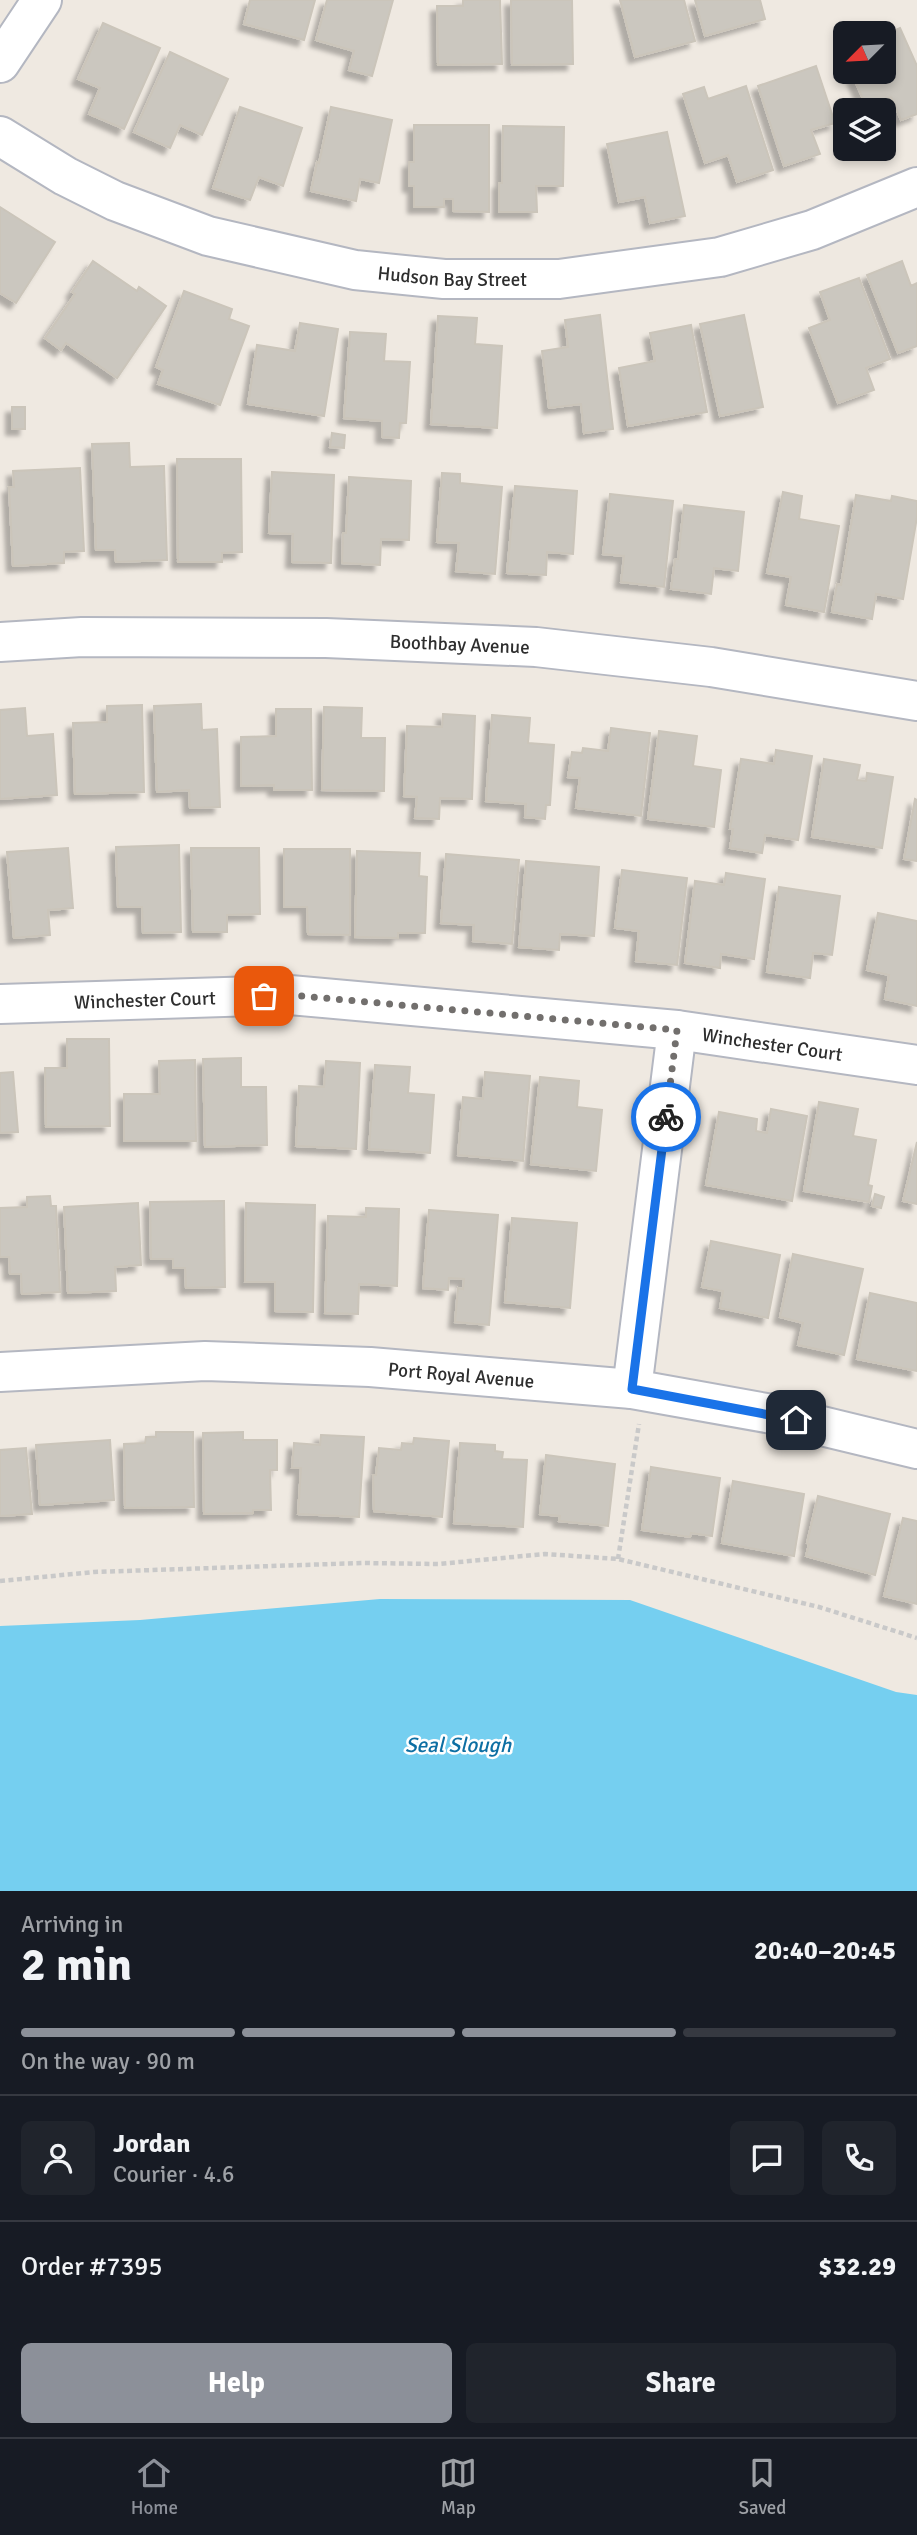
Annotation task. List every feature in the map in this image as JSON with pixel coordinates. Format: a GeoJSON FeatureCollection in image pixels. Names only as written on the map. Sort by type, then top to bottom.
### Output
{"type":"FeatureCollection","features":[{"type":"Feature","properties":{"kind":"street"},"geometry":{"type":"LineString","coordinates":[[0,63],[42,0]]}},
{"type":"Feature","properties":{"kind":"street","name":"Hudson Bay Street"},"geometry":{"type":"LineString","coordinates":[[0,136],[65,176],[115,201],[208,236],[355,270],[444,279],[559,279],[720,257],[812,230],[917,187]]}},
{"type":"Feature","properties":{"kind":"street","name":"Boothbay Avenue"},"geometry":{"type":"LineString","coordinates":[[0,642],[82,637],[326,638],[536,648],[711,667],[917,701]]}},
{"type":"Feature","properties":{"kind":"street","name":"Winchester Court"},"geometry":{"type":"LineString","coordinates":[[0,1004],[290,995],[677,1030],[917,1065]]}},
{"type":"Feature","properties":{"kind":"street"},"geometry":{"type":"LineString","coordinates":[[638,1390],[677,1030]]}},
{"type":"Feature","properties":{"kind":"street","name":"Port Royal Avenue"},"geometry":{"type":"LineString","coordinates":[[0,1372],[205,1361],[370,1367],[638,1390],[772,1414],[917,1449]]}},
{"type":"Feature","properties":{"kind":"path"},"geometry":{"type":"LineString","coordinates":[[618,1559],[638,1390]]}},
{"type":"Feature","properties":{"kind":"path"},"geometry":{"type":"LineString","coordinates":[[0,1581],[94,1572],[322,1564],[438,1564],[545,1554],[618,1559],[819,1608],[917,1638]]}},
{"type":"Feature","properties":{"kind":"water","name":"Seal Slough"},"geometry":{"type":"Polygon","coordinates":[[[380,1599],[630,1600],[896,1692],[917,1695],[917,1891],[0,1891],[0,1626],[140,1620],[380,1599]]]}},
{"type":"Feature","properties":{"kind":"building"},"geometry":{"type":"Polygon","coordinates":[[[250,0],[315,0],[304,40],[244,24],[250,0]]]}},
{"type":"Feature","properties":{"kind":"building"},"geometry":{"type":"Polygon","coordinates":[[[327,0],[393,0],[372,76],[349,70],[354,51],[316,40],[327,0]]]}},
{"type":"Feature","properties":{"kind":"building"},"geometry":{"type":"Polygon","coordinates":[[[463,0],[500,0],[502,64],[438,65],[437,6],[463,6],[463,0]]]}},
{"type":"Feature","properties":{"kind":"building"},"geometry":{"type":"Polygon","coordinates":[[[511,0],[572,0],[573,64],[512,65],[511,0]]]}},
{"type":"Feature","properties":{"kind":"building"},"geometry":{"type":"Polygon","coordinates":[[[620,0],[684,0],[695,41],[635,57],[620,0]]]}},
{"type":"Feature","properties":{"kind":"building"},"geometry":{"type":"Polygon","coordinates":[[[695,0],[760,0],[765,19],[705,36],[695,0]]]}},
{"type":"Feature","properties":{"kind":"building"},"geometry":{"type":"Polygon","coordinates":[[[103,23],[160,48],[124,129],[89,114],[100,88],[78,79],[103,23]]]}},
{"type":"Feature","properties":{"kind":"building"},"geometry":{"type":"Polygon","coordinates":[[[900,28],[917,66],[917,114],[901,120],[896,108],[896,98],[863,98],[856,84],[896,84],[896,30],[900,28]]]}},
{"type":"Feature","properties":{"kind":"building"},"geometry":{"type":"Polygon","coordinates":[[[170,52],[228,79],[202,135],[180,125],[170,148],[134,132],[170,52]]]}},
{"type":"Feature","properties":{"kind":"building"},"geometry":{"type":"Polygon","coordinates":[[[816,66],[833,117],[833,124],[811,130],[820,154],[784,166],[758,86],[816,66]]]}},
{"type":"Feature","properties":{"kind":"building"},"geometry":{"type":"Polygon","coordinates":[[[746,86],[773,170],[737,182],[728,155],[705,163],[683,94],[704,87],[708,99],[746,86]]]}},
{"type":"Feature","properties":{"kind":"building"},"geometry":{"type":"Polygon","coordinates":[[[240,107],[302,128],[283,186],[259,177],[250,200],[213,188],[240,107]]]}},
{"type":"Feature","properties":{"kind":"building"},"geometry":{"type":"Polygon","coordinates":[[[331,107],[392,120],[379,183],[360,179],[356,201],[311,191],[331,107]]]}},
{"type":"Feature","properties":{"kind":"building"},"geometry":{"type":"Polygon","coordinates":[[[414,125],[489,125],[489,212],[453,211],[453,199],[444,199],[444,207],[414,207],[414,186],[409,186],[409,162],[414,162],[414,125]]]}},
{"type":"Feature","properties":{"kind":"building"},"geometry":{"type":"Polygon","coordinates":[[[503,126],[564,127],[563,186],[536,186],[537,212],[499,212],[503,126]]]}},
{"type":"Feature","properties":{"kind":"building"},"geometry":{"type":"Polygon","coordinates":[[[667,132],[685,216],[650,223],[645,197],[619,202],[607,144],[667,132]]]}},
{"type":"Feature","properties":{"kind":"building"},"geometry":{"type":"Polygon","coordinates":[[[0,207],[55,242],[16,303],[0,293],[0,207]]]}},
{"type":"Feature","properties":{"kind":"building"},"geometry":{"type":"Polygon","coordinates":[[[93,261],[137,291],[139,287],[166,306],[117,378],[66,343],[61,350],[45,338],[75,294],[72,292],[93,261]]]}},
{"type":"Feature","properties":{"kind":"building"},"geometry":{"type":"Polygon","coordinates":[[[902,261],[911,286],[917,283],[917,346],[898,353],[867,275],[902,261]]]}},
{"type":"Feature","properties":{"kind":"building"},"geometry":{"type":"Polygon","coordinates":[[[859,278],[890,359],[866,368],[874,390],[838,403],[809,328],[830,320],[820,292],[859,278]]]}},
{"type":"Feature","properties":{"kind":"building"},"geometry":{"type":"Polygon","coordinates":[[[184,291],[232,309],[229,319],[249,326],[220,405],[158,384],[163,370],[156,367],[184,291]]]}},
{"type":"Feature","properties":{"kind":"building"},"geometry":{"type":"Polygon","coordinates":[[[600,315],[613,429],[584,433],[581,404],[549,408],[542,351],[568,347],[565,320],[600,315]]]}},
{"type":"Feature","properties":{"kind":"building"},"geometry":{"type":"Polygon","coordinates":[[[744,315],[763,407],[720,416],[700,324],[744,315]]]}},
{"type":"Feature","properties":{"kind":"building"},"geometry":{"type":"Polygon","coordinates":[[[438,316],[477,318],[475,344],[502,346],[497,428],[431,424],[438,316]]]}},
{"type":"Feature","properties":{"kind":"building"},"geometry":{"type":"Polygon","coordinates":[[[300,323],[338,329],[324,416],[248,404],[257,345],[295,351],[300,323]]]}},
{"type":"Feature","properties":{"kind":"building"},"geometry":{"type":"Polygon","coordinates":[[[691,325],[707,412],[628,426],[619,368],[655,361],[650,333],[691,325]]]}},
{"type":"Feature","properties":{"kind":"building"},"geometry":{"type":"Polygon","coordinates":[[[350,332],[386,334],[384,361],[410,362],[406,423],[400,423],[399,438],[382,437],[382,421],[344,418],[350,332]]]}},
{"type":"Feature","properties":{"kind":"building"},"geometry":{"type":"Polygon","coordinates":[[[12,407],[25,407],[25,429],[12,429],[12,407]]]}},
{"type":"Feature","properties":{"kind":"building"},"geometry":{"type":"Polygon","coordinates":[[[332,433],[345,435],[344,448],[330,447],[332,433]]]}},
{"type":"Feature","properties":{"kind":"building"},"geometry":{"type":"Polygon","coordinates":[[[129,443],[130,467],[164,466],[167,560],[116,562],[115,550],[96,550],[92,444],[129,443]]]}},
{"type":"Feature","properties":{"kind":"building"},"geometry":{"type":"Polygon","coordinates":[[[177,459],[241,459],[242,552],[222,553],[222,562],[178,562],[177,459]]]}},
{"type":"Feature","properties":{"kind":"building"},"geometry":{"type":"Polygon","coordinates":[[[80,468],[84,551],[64,552],[64,563],[13,566],[9,487],[14,487],[13,471],[80,468]]]}},
{"type":"Feature","properties":{"kind":"building"},"geometry":{"type":"Polygon","coordinates":[[[272,472],[334,475],[331,563],[292,562],[293,534],[269,533],[272,472]]]}},
{"type":"Feature","properties":{"kind":"building"},"geometry":{"type":"Polygon","coordinates":[[[442,473],[460,474],[460,483],[502,487],[495,574],[456,571],[459,543],[437,542],[442,473]]]}},
{"type":"Feature","properties":{"kind":"building"},"geometry":{"type":"Polygon","coordinates":[[[349,477],[411,481],[409,540],[381,539],[380,565],[342,563],[349,477]]]}},
{"type":"Feature","properties":{"kind":"building"},"geometry":{"type":"Polygon","coordinates":[[[515,486],[577,491],[573,554],[547,552],[546,575],[507,573],[515,486]]]}},
{"type":"Feature","properties":{"kind":"building"},"geometry":{"type":"Polygon","coordinates":[[[783,492],[802,496],[799,519],[839,526],[824,612],[786,605],[791,577],[767,573],[783,492]]]}},
{"type":"Feature","properties":{"kind":"building"},"geometry":{"type":"Polygon","coordinates":[[[610,494],[673,501],[664,587],[621,582],[624,556],[603,554],[610,494]]]}},
{"type":"Feature","properties":{"kind":"building"},"geometry":{"type":"Polygon","coordinates":[[[856,495],[891,501],[892,496],[917,501],[917,517],[903,599],[876,594],[872,619],[832,612],[837,584],[841,585],[856,495]]]}},
{"type":"Feature","properties":{"kind":"building"},"geometry":{"type":"Polygon","coordinates":[[[684,505],[744,512],[738,571],[714,568],[711,594],[671,589],[675,559],[678,559],[684,505]]]}},
{"type":"Feature","properties":{"kind":"building"},"geometry":{"type":"Polygon","coordinates":[[[201,704],[202,730],[217,729],[220,807],[190,808],[189,790],[157,792],[154,706],[201,704]]]}},
{"type":"Feature","properties":{"kind":"building"},"geometry":{"type":"Polygon","coordinates":[[[142,705],[144,792],[75,794],[73,723],[107,722],[107,706],[142,705]]]}},
{"type":"Feature","properties":{"kind":"building"},"geometry":{"type":"Polygon","coordinates":[[[324,707],[362,708],[361,738],[385,738],[384,791],[322,790],[324,707]]]}},
{"type":"Feature","properties":{"kind":"building"},"geometry":{"type":"Polygon","coordinates":[[[25,708],[27,736],[53,734],[57,795],[0,799],[0,710],[25,708]]]}},
{"type":"Feature","properties":{"kind":"building"},"geometry":{"type":"Polygon","coordinates":[[[276,709],[311,709],[312,790],[274,790],[274,785],[241,786],[241,737],[276,736],[276,709]]]}},
{"type":"Feature","properties":{"kind":"building"},"geometry":{"type":"Polygon","coordinates":[[[443,714],[475,716],[472,799],[440,798],[439,819],[415,818],[417,797],[404,796],[407,726],[442,727],[443,714]]]}},
{"type":"Feature","properties":{"kind":"building"},"geometry":{"type":"Polygon","coordinates":[[[492,715],[530,718],[528,743],[554,745],[550,805],[546,805],[545,819],[525,817],[526,804],[486,801],[492,715]]]}},
{"type":"Feature","properties":{"kind":"building"},"geometry":{"type":"Polygon","coordinates":[[[611,728],[650,733],[641,816],[576,808],[580,778],[568,777],[572,752],[582,753],[583,748],[608,751],[611,728]]]}},
{"type":"Feature","properties":{"kind":"building"},"geometry":{"type":"Polygon","coordinates":[[[659,731],[697,736],[693,766],[721,770],[714,827],[648,819],[659,731]]]}},
{"type":"Feature","properties":{"kind":"building"},"geometry":{"type":"Polygon","coordinates":[[[776,750],[812,756],[798,840],[765,835],[762,853],[730,848],[733,829],[730,829],[741,759],[774,764],[776,750]]]}},
{"type":"Feature","properties":{"kind":"building"},"geometry":{"type":"Polygon","coordinates":[[[824,759],[860,765],[857,780],[866,781],[867,773],[893,777],[882,848],[812,837],[824,759]]]}},
{"type":"Feature","properties":{"kind":"building"},"geometry":{"type":"Polygon","coordinates":[[[915,799],[917,800],[917,861],[904,859],[915,799]]]}},
{"type":"Feature","properties":{"kind":"building"},"geometry":{"type":"Polygon","coordinates":[[[179,845],[181,932],[143,933],[142,907],[118,907],[116,847],[179,845]]]}},
{"type":"Feature","properties":{"kind":"building"},"geometry":{"type":"Polygon","coordinates":[[[68,848],[73,908],[48,910],[50,935],[14,938],[7,852],[68,848]]]}},
{"type":"Feature","properties":{"kind":"building"},"geometry":{"type":"Polygon","coordinates":[[[191,848],[259,848],[260,914],[227,915],[227,932],[193,932],[191,848]]]}},
{"type":"Feature","properties":{"kind":"building"},"geometry":{"type":"Polygon","coordinates":[[[284,849],[350,849],[350,935],[308,934],[307,907],[284,907],[284,849]]]}},
{"type":"Feature","properties":{"kind":"building"},"geometry":{"type":"Polygon","coordinates":[[[357,851],[420,853],[419,876],[427,877],[425,933],[398,933],[398,938],[355,937],[357,851]]]}},
{"type":"Feature","properties":{"kind":"building"},"geometry":{"type":"Polygon","coordinates":[[[446,854],[519,860],[512,944],[473,941],[474,925],[441,923],[446,854]]]}},
{"type":"Feature","properties":{"kind":"building"},"geometry":{"type":"Polygon","coordinates":[[[526,861],[599,867],[594,936],[560,934],[559,950],[519,947],[526,861]]]}},
{"type":"Feature","properties":{"kind":"building"},"geometry":{"type":"Polygon","coordinates":[[[622,870],[687,878],[677,965],[636,961],[639,931],[615,928],[622,870]]]}},
{"type":"Feature","properties":{"kind":"building"},"geometry":{"type":"Polygon","coordinates":[[[726,873],[765,879],[754,959],[721,954],[720,968],[685,963],[695,881],[724,885],[726,873]]]}},
{"type":"Feature","properties":{"kind":"building"},"geometry":{"type":"Polygon","coordinates":[[[779,887],[840,896],[832,955],[813,953],[810,978],[767,972],[779,887]]]}},
{"type":"Feature","properties":{"kind":"building"},"geometry":{"type":"Polygon","coordinates":[[[878,913],[917,921],[917,1006],[885,999],[889,975],[867,970],[878,913]]]}},
{"type":"Feature","properties":{"kind":"building"},"geometry":{"type":"Polygon","coordinates":[[[67,1039],[109,1039],[110,1126],[46,1127],[45,1068],[67,1068],[67,1039]]]}},
{"type":"Feature","properties":{"kind":"building"},"geometry":{"type":"Polygon","coordinates":[[[241,1058],[241,1087],[266,1087],[267,1145],[205,1147],[203,1059],[241,1058]]]}},
{"type":"Feature","properties":{"kind":"building"},"geometry":{"type":"Polygon","coordinates":[[[195,1060],[196,1141],[124,1141],[124,1094],[160,1094],[159,1061],[195,1060]]]}},
{"type":"Feature","properties":{"kind":"building"},"geometry":{"type":"Polygon","coordinates":[[[326,1061],[360,1063],[356,1149],[296,1146],[299,1086],[324,1087],[326,1061]]]}},
{"type":"Feature","properties":{"kind":"building"},"geometry":{"type":"Polygon","coordinates":[[[375,1065],[410,1067],[408,1093],[434,1095],[430,1153],[369,1149],[375,1065]]]}},
{"type":"Feature","properties":{"kind":"building"},"geometry":{"type":"Polygon","coordinates":[[[13,1072],[18,1132],[0,1133],[0,1073],[13,1072]]]}},
{"type":"Feature","properties":{"kind":"building"},"geometry":{"type":"Polygon","coordinates":[[[485,1072],[530,1076],[523,1161],[458,1155],[463,1097],[483,1099],[485,1072]]]}},
{"type":"Feature","properties":{"kind":"building"},"geometry":{"type":"Polygon","coordinates":[[[540,1077],[579,1081],[577,1107],[602,1110],[596,1171],[531,1164],[540,1077]]]}},
{"type":"Feature","properties":{"kind":"building"},"geometry":{"type":"Polygon","coordinates":[[[819,1102],[858,1109],[853,1136],[876,1140],[868,1185],[872,1186],[869,1202],[804,1191],[819,1102]]]}},
{"type":"Feature","properties":{"kind":"building"},"geometry":{"type":"Polygon","coordinates":[[[771,1109],[807,1116],[792,1201],[706,1185],[719,1112],[757,1119],[756,1131],[767,1133],[771,1109]]]}},
{"type":"Feature","properties":{"kind":"building"},"geometry":{"type":"Polygon","coordinates":[[[917,1142],[917,1204],[903,1201],[917,1142]]]}},
{"type":"Feature","properties":{"kind":"building"},"geometry":{"type":"Polygon","coordinates":[[[875,1194],[884,1197],[881,1208],[872,1206],[875,1194]]]}},
{"type":"Feature","properties":{"kind":"building"},"geometry":{"type":"Polygon","coordinates":[[[50,1196],[51,1206],[56,1206],[60,1292],[22,1294],[21,1274],[10,1274],[9,1257],[0,1257],[0,1208],[27,1207],[27,1197],[50,1196]]]}},
{"type":"Feature","properties":{"kind":"building"},"geometry":{"type":"Polygon","coordinates":[[[224,1201],[225,1287],[186,1288],[185,1268],[173,1268],[173,1259],[151,1259],[150,1202],[224,1201]]]}},
{"type":"Feature","properties":{"kind":"building"},"geometry":{"type":"Polygon","coordinates":[[[138,1203],[141,1265],[115,1267],[116,1291],[68,1293],[64,1207],[138,1203]]]}},
{"type":"Feature","properties":{"kind":"building"},"geometry":{"type":"Polygon","coordinates":[[[246,1203],[315,1205],[313,1312],[275,1311],[275,1282],[245,1282],[246,1203]]]}},
{"type":"Feature","properties":{"kind":"building"},"geometry":{"type":"Polygon","coordinates":[[[366,1208],[399,1209],[397,1286],[359,1284],[358,1314],[325,1313],[328,1216],[366,1217],[366,1208]]]}},
{"type":"Feature","properties":{"kind":"building"},"geometry":{"type":"Polygon","coordinates":[[[429,1210],[498,1215],[489,1325],[455,1322],[458,1288],[463,1289],[464,1279],[449,1278],[448,1290],[423,1288],[429,1210]]]}},
{"type":"Feature","properties":{"kind":"building"},"geometry":{"type":"Polygon","coordinates":[[[512,1218],[577,1223],[570,1308],[505,1302],[512,1218]]]}},
{"type":"Feature","properties":{"kind":"building"},"geometry":{"type":"Polygon","coordinates":[[[711,1241],[780,1255],[768,1318],[720,1308],[723,1291],[702,1287],[711,1241]]]}},
{"type":"Feature","properties":{"kind":"building"},"geometry":{"type":"Polygon","coordinates":[[[793,1254],[863,1269],[844,1355],[798,1345],[803,1323],[780,1317],[793,1254]]]}},
{"type":"Feature","properties":{"kind":"building"},"geometry":{"type":"Polygon","coordinates":[[[870,1293],[917,1303],[917,1371],[857,1359],[870,1293]]]}},
{"type":"Feature","properties":{"kind":"building"},"geometry":{"type":"Polygon","coordinates":[[[156,1432],[193,1432],[194,1507],[125,1508],[124,1444],[145,1443],[146,1437],[156,1437],[156,1432]]]}},
{"type":"Feature","properties":{"kind":"building"},"geometry":{"type":"Polygon","coordinates":[[[243,1432],[243,1440],[277,1440],[277,1470],[270,1470],[271,1510],[204,1514],[203,1433],[243,1432]]]}},
{"type":"Feature","properties":{"kind":"building"},"geometry":{"type":"Polygon","coordinates":[[[321,1435],[364,1437],[359,1517],[298,1514],[301,1468],[292,1468],[294,1443],[320,1445],[321,1435]]]}},
{"type":"Feature","properties":{"kind":"building"},"geometry":{"type":"Polygon","coordinates":[[[414,1438],[449,1441],[442,1517],[374,1511],[373,1475],[376,1475],[379,1448],[401,1450],[402,1443],[413,1444],[414,1438]]]}},
{"type":"Feature","properties":{"kind":"building"},"geometry":{"type":"Polygon","coordinates":[[[110,1440],[114,1500],[40,1505],[36,1445],[110,1440]]]}},
{"type":"Feature","properties":{"kind":"building"},"geometry":{"type":"Polygon","coordinates":[[[460,1443],[495,1445],[495,1451],[503,1452],[502,1459],[527,1460],[523,1527],[454,1523],[460,1443]]]}},
{"type":"Feature","properties":{"kind":"building"},"geometry":{"type":"Polygon","coordinates":[[[26,1448],[32,1514],[0,1516],[0,1450],[26,1448]]]}},
{"type":"Feature","properties":{"kind":"building"},"geometry":{"type":"Polygon","coordinates":[[[546,1455],[615,1464],[608,1526],[559,1521],[560,1516],[540,1514],[546,1455]]]}},
{"type":"Feature","properties":{"kind":"building"},"geometry":{"type":"Polygon","coordinates":[[[651,1467],[720,1478],[712,1536],[691,1533],[690,1537],[642,1530],[651,1467]]]}},
{"type":"Feature","properties":{"kind":"building"},"geometry":{"type":"Polygon","coordinates":[[[733,1481],[804,1494],[794,1556],[722,1543],[733,1481]]]}},
{"type":"Feature","properties":{"kind":"building"},"geometry":{"type":"Polygon","coordinates":[[[818,1496],[890,1514],[875,1575],[806,1556],[818,1496]]]}},
{"type":"Feature","properties":{"kind":"building"},"geometry":{"type":"Polygon","coordinates":[[[903,1518],[917,1521],[917,1604],[884,1596],[903,1518]]]}},
{"type":"Feature","properties":{"kind":"way so far"},"geometry":{"type":"LineString","coordinates":[[264,996],[290,995],[677,1030],[666,1117]]}},
{"type":"Feature","properties":{"kind":"route"},"geometry":{"type":"LineString","coordinates":[[666,1117],[632,1389],[796,1420]]}}]}
